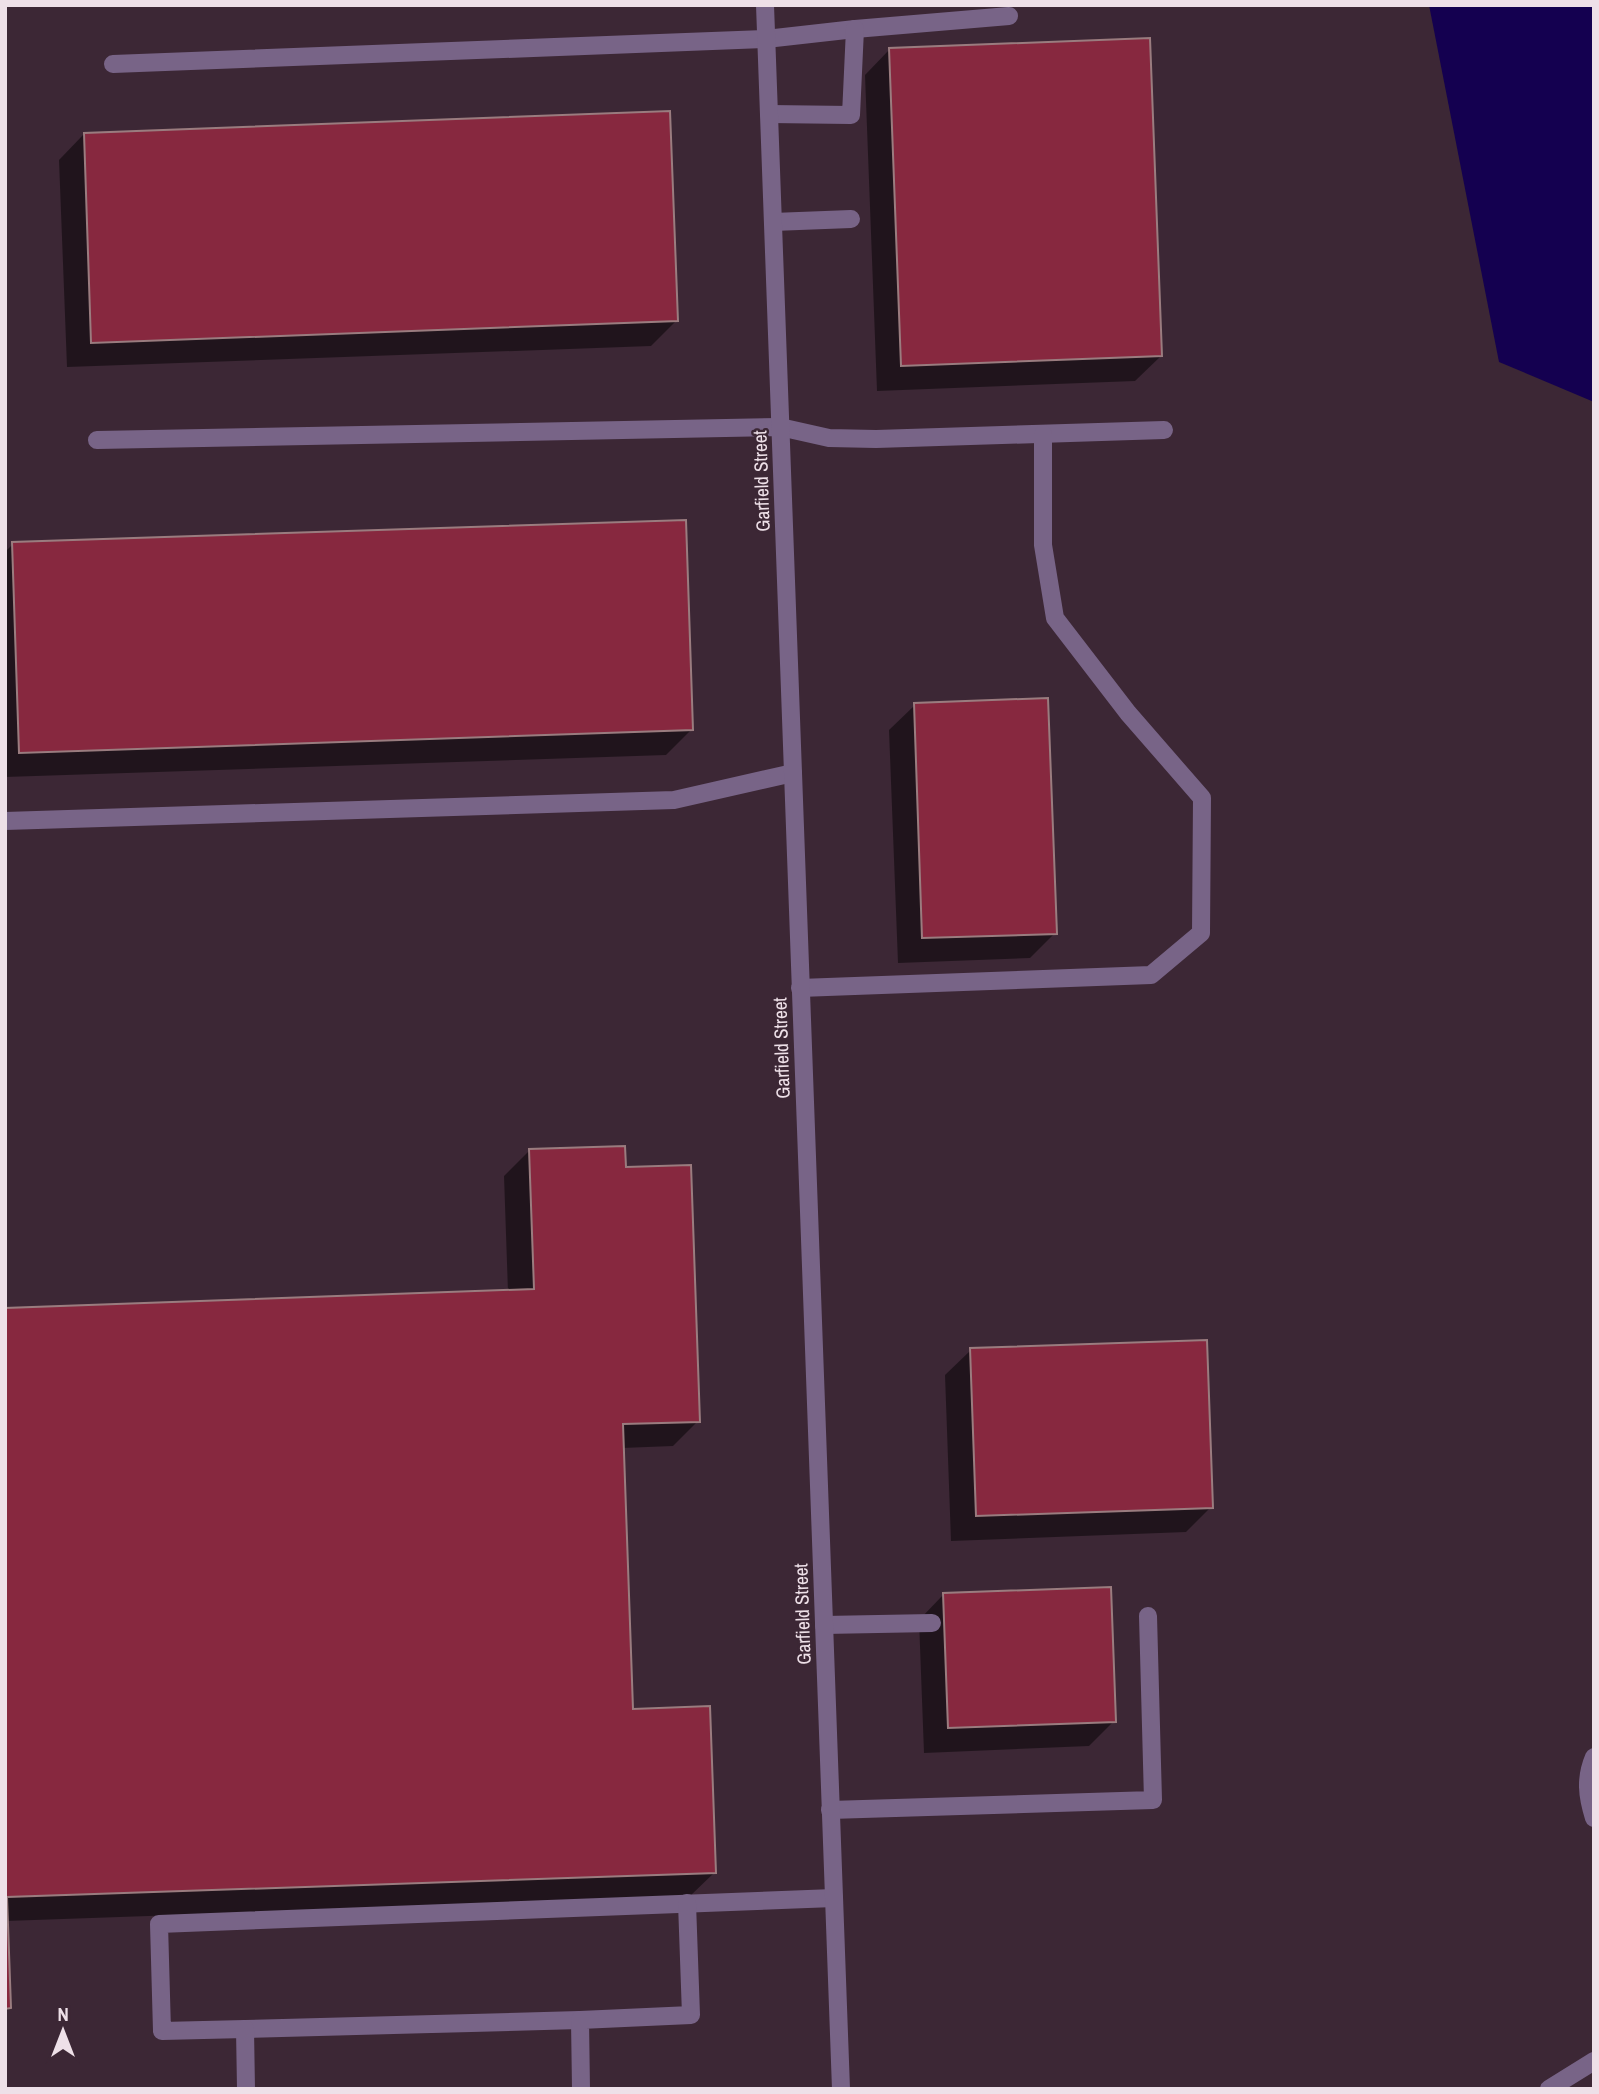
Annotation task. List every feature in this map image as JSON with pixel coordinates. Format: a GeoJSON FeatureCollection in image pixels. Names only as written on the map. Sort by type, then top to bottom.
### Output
{"type":"FeatureCollection","features":[{"type":"Feature","properties":{"kind":"street","name":"Garfield Street"},"geometry":{"type":"LineString","coordinates":[[765,5],[841,2089]]}},
{"type":"Feature","properties":{"kind":"street"},"geometry":{"type":"LineString","coordinates":[[113,64],[766,39],[1009,16]]}},
{"type":"Feature","properties":{"kind":"street"},"geometry":{"type":"LineString","coordinates":[[769,114],[851,115],[855,29]]}},
{"type":"Feature","properties":{"kind":"street"},"geometry":{"type":"LineString","coordinates":[[773,222],[851,219]]}},
{"type":"Feature","properties":{"kind":"street"},"geometry":{"type":"LineString","coordinates":[[97,440],[780,427],[829,438],[1164,430]]}},
{"type":"Feature","properties":{"kind":"street"},"geometry":{"type":"LineString","coordinates":[[800,988],[1151,975],[1201,933],[1202,798],[1128,713],[1055,618],[1042,545],[1043,434]]}},
{"type":"Feature","properties":{"kind":"street"},"geometry":{"type":"LineString","coordinates":[[5,821],[674,800],[793,773]]}},
{"type":"Feature","properties":{"kind":"street"},"geometry":{"type":"LineString","coordinates":[[830,1810],[1153,1800],[1148,1616]]}},
{"type":"Feature","properties":{"kind":"street"},"geometry":{"type":"LineString","coordinates":[[824,1625],[932,1623]]}},
{"type":"Feature","properties":{"kind":"street"},"geometry":{"type":"LineString","coordinates":[[1594,1757],[1588,1771],[1587,1791],[1594,1818]]}},
{"type":"Feature","properties":{"kind":"street"},"geometry":{"type":"LineString","coordinates":[[687,1903],[691,2015],[162,2031],[159,1924],[687,1903],[834,1898]]}},
{"type":"Feature","properties":{"kind":"street"},"geometry":{"type":"LineString","coordinates":[[580,2020],[581,2089]]}},
{"type":"Feature","properties":{"kind":"street"},"geometry":{"type":"LineString","coordinates":[[245,2029],[246,2089]]}},
{"type":"Feature","properties":{"kind":"street"},"geometry":{"type":"LineString","coordinates":[[1549,2089],[1594,2061]]}},
{"type":"Feature","properties":{"kind":"shaded area"},"geometry":{"type":"Polygon","coordinates":[[[1429,5],[1594,5],[1594,402],[1499,362],[1429,5]]]}},
{"type":"Feature","properties":{"kind":"building"},"geometry":{"type":"Polygon","coordinates":[[[1150,38],[1162,356],[901,366],[889,48],[1150,38]]]}},
{"type":"Feature","properties":{"kind":"building"},"geometry":{"type":"Polygon","coordinates":[[[670,111],[678,321],[91,343],[84,133],[670,111]]]}},
{"type":"Feature","properties":{"kind":"building"},"geometry":{"type":"Polygon","coordinates":[[[686,520],[693,730],[19,753],[12,542],[686,520]]]}},
{"type":"Feature","properties":{"kind":"building"},"geometry":{"type":"Polygon","coordinates":[[[1048,698],[1057,934],[922,938],[914,703],[1048,698]]]}},
{"type":"Feature","properties":{"kind":"building"},"geometry":{"type":"Polygon","coordinates":[[[625,1146],[626,1167],[691,1165],[700,1422],[623,1424],[633,1709],[710,1706],[716,1873],[7,1897],[11,2008],[5,2009],[5,1308],[534,1289],[529,1149],[625,1146]]]}},
{"type":"Feature","properties":{"kind":"building"},"geometry":{"type":"Polygon","coordinates":[[[1207,1340],[1213,1508],[976,1516],[970,1348],[1207,1340]]]}},
{"type":"Feature","properties":{"kind":"building"},"geometry":{"type":"Polygon","coordinates":[[[1111,1587],[1116,1722],[948,1728],[943,1593],[1111,1587]]]}}]}
